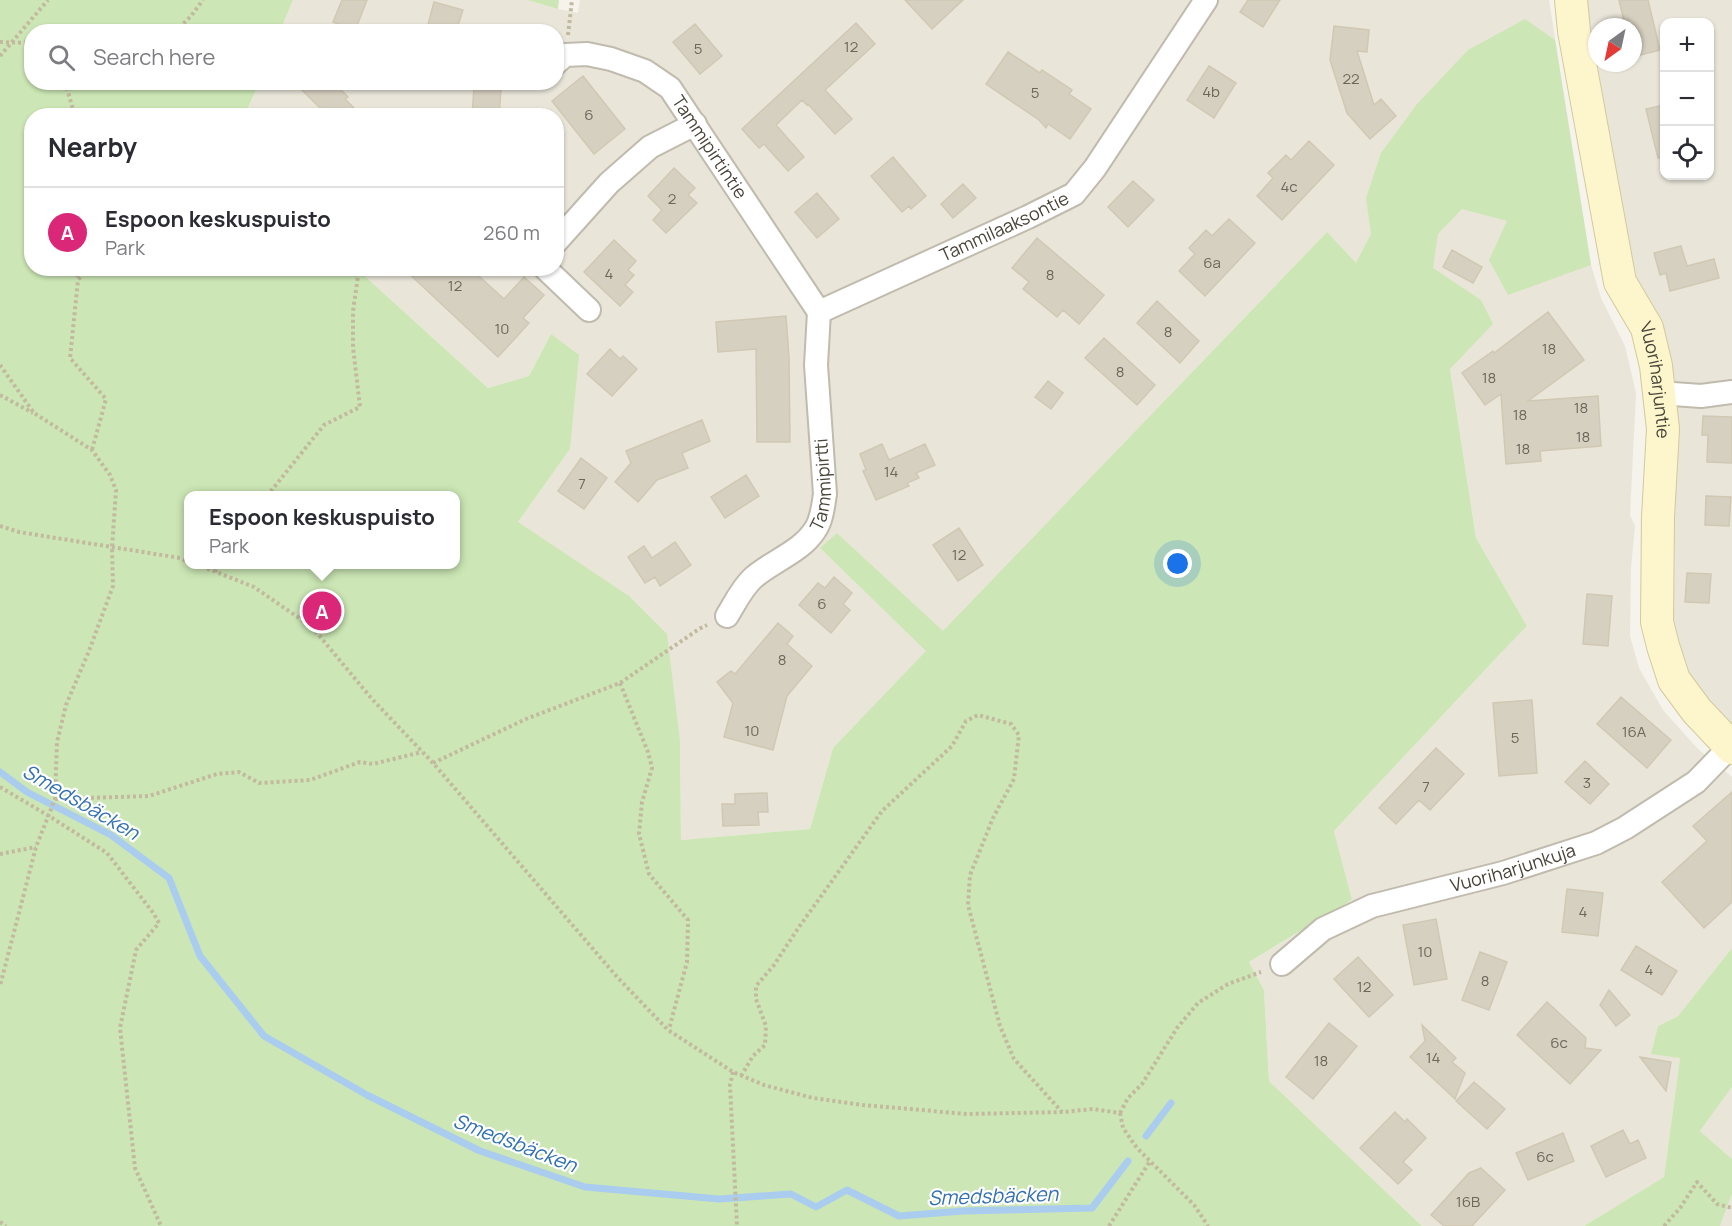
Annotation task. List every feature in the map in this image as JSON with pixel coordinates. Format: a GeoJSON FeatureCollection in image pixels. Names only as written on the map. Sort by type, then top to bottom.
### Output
{"type":"FeatureCollection","features":[{"type":"Feature","properties":{"kind":"street","name":"Tammilaaksontie"},"geometry":{"type":"LineString","coordinates":[[819,312],[1074,194],[1095,168],[1206,0]]}},
{"type":"Feature","properties":{"kind":"street","name":"Vuoriharjuntie"},"geometry":{"type":"LineString","coordinates":[[1571,0],[1576,42],[1620,282],[1647,328],[1656,366],[1663,429],[1658,517],[1657,622],[1662,646],[1674,680],[1697,711],[1731,747]]}},
{"type":"Feature","properties":{"kind":"street","name":"Tammipirtintie"},"geometry":{"type":"LineString","coordinates":[[564,58],[587,54],[611,60],[645,71],[670,88],[819,312]]}},
{"type":"Feature","properties":{"kind":"street"},"geometry":{"type":"LineString","coordinates":[[564,233],[609,183],[650,147],[695,124]]}},
{"type":"Feature","properties":{"kind":"street"},"geometry":{"type":"LineString","coordinates":[[553,276],[589,310]]}},
{"type":"Feature","properties":{"kind":"street","name":"Tammipirtti"},"geometry":{"type":"LineString","coordinates":[[727,616],[752,579],[801,544],[816,530],[822,512],[825,494],[816,365],[819,312]]}},
{"type":"Feature","properties":{"kind":"street"},"geometry":{"type":"LineString","coordinates":[[1659,393],[1701,396],[1732,392]]}},
{"type":"Feature","properties":{"kind":"street","name":"Vuoriharjunkuja"},"geometry":{"type":"LineString","coordinates":[[1282,964],[1323,929],[1372,906],[1503,873],[1596,843],[1625,828],[1696,782],[1731,747]]}},
{"type":"Feature","properties":{"kind":"path"},"geometry":{"type":"LineString","coordinates":[[28,24],[48,0]]}},
{"type":"Feature","properties":{"kind":"path"},"geometry":{"type":"LineString","coordinates":[[183,24],[203,0]]}},
{"type":"Feature","properties":{"kind":"path"},"geometry":{"type":"LineString","coordinates":[[564,43],[572,0]]}},
{"type":"Feature","properties":{"kind":"path"},"geometry":{"type":"LineString","coordinates":[[0,56],[24,29]]}},
{"type":"Feature","properties":{"kind":"path"},"geometry":{"type":"LineString","coordinates":[[0,42],[24,43]]}},
{"type":"Feature","properties":{"kind":"path"},"geometry":{"type":"LineString","coordinates":[[68,90],[73,108]]}},
{"type":"Feature","properties":{"kind":"path"},"geometry":{"type":"LineString","coordinates":[[77,276],[70,358],[106,399],[92,450]]}},
{"type":"Feature","properties":{"kind":"path"},"geometry":{"type":"LineString","coordinates":[[78,280],[81,276]]}},
{"type":"Feature","properties":{"kind":"path"},"geometry":{"type":"LineString","coordinates":[[270,491],[324,425],[360,406],[353,347],[352,311],[358,276]]}},
{"type":"Feature","properties":{"kind":"path"},"geometry":{"type":"LineString","coordinates":[[0,365],[34,413]]}},
{"type":"Feature","properties":{"kind":"path"},"geometry":{"type":"LineString","coordinates":[[0,395],[34,413],[92,450],[110,475],[116,490],[112,548],[113,586],[66,705],[57,742],[55,799],[36,847],[0,986]]}},
{"type":"Feature","properties":{"kind":"path"},"geometry":{"type":"LineString","coordinates":[[0,526],[20,532],[184,560]]}},
{"type":"Feature","properties":{"kind":"path"},"geometry":{"type":"LineString","coordinates":[[208,569],[254,587],[312,627],[372,699],[433,763],[618,978],[668,1030],[733,1072],[764,1085],[813,1098],[863,1105],[967,1114],[1063,1112],[1093,1109],[1120,1113]]}},
{"type":"Feature","properties":{"kind":"path"},"geometry":{"type":"LineString","coordinates":[[433,763],[526,719],[620,683],[699,629],[727,616]]}},
{"type":"Feature","properties":{"kind":"path"},"geometry":{"type":"LineString","coordinates":[[620,683],[648,752],[652,768],[642,802],[639,834],[650,874],[688,920],[687,962],[668,1030]]}},
{"type":"Feature","properties":{"kind":"path"},"geometry":{"type":"LineString","coordinates":[[741,1076],[753,1056],[765,1045],[766,1026],[756,999],[756,986],[774,965],[882,811],[952,746],[966,721],[978,715],[1011,724],[1019,735],[1014,779],[993,818],[970,875],[968,905],[1000,1026],[1014,1059],[1063,1112]]}},
{"type":"Feature","properties":{"kind":"path"},"geometry":{"type":"LineString","coordinates":[[55,799],[149,796],[217,774],[239,772],[259,783],[310,780],[360,762],[373,764],[423,752]]}},
{"type":"Feature","properties":{"kind":"path"},"geometry":{"type":"LineString","coordinates":[[0,787],[107,853],[159,923],[136,950],[120,1028],[135,1168],[161,1226]]}},
{"type":"Feature","properties":{"kind":"path"},"geometry":{"type":"LineString","coordinates":[[0,854],[36,847]]}},
{"type":"Feature","properties":{"kind":"path"},"geometry":{"type":"LineString","coordinates":[[1208,1226],[1194,1205],[1137,1148],[1123,1128],[1120,1113],[1128,1098],[1142,1084],[1177,1028],[1198,1003],[1228,984],[1282,964]]}},
{"type":"Feature","properties":{"kind":"path"},"geometry":{"type":"LineString","coordinates":[[733,1072],[730,1085],[737,1226]]}},
{"type":"Feature","properties":{"kind":"path"},"geometry":{"type":"LineString","coordinates":[[1109,1226],[1150,1161]]}},
{"type":"Feature","properties":{"kind":"path"},"geometry":{"type":"LineString","coordinates":[[1664,1226],[1680,1208],[1697,1182],[1717,1204],[1732,1208]]}},
{"type":"Feature","properties":{"kind":"path"},"geometry":{"type":"LineString","coordinates":[[0,1222],[6,1226]]}},
{"type":"Feature","properties":{"kind":"shaded area"},"geometry":{"type":"Polygon","coordinates":[[[293,0],[527,0],[578,13],[580,0],[1549,0],[1591,265],[1601,298],[1625,346],[1636,393],[1630,515],[1635,526],[1631,568],[1630,636],[1639,668],[1663,710],[1698,749],[1732,777],[1732,948],[1678,1016],[1658,1026],[1652,1053],[1680,1058],[1664,1177],[1584,1226],[1422,1226],[1269,1081],[1264,990],[1249,962],[1352,901],[1334,831],[1527,626],[1476,538],[1450,369],[1327,232],[943,632],[837,533],[821,549],[927,651],[833,748],[810,829],[681,840],[680,741],[518,522],[570,449],[551,334],[529,376],[488,388],[365,276],[564,276],[564,108],[248,108],[256,90],[564,90],[564,24],[283,24],[293,0]]]}},
{"type":"Feature","properties":{"kind":"shaded area"},"geometry":{"type":"Polygon","coordinates":[[[1580,0],[1732,0],[1732,730],[1703,698],[1678,653],[1670,628],[1631,279],[1593,72],[1642,72],[1642,18],[1588,18],[1588,44],[1580,0]]]}},
{"type":"Feature","properties":{"kind":"shaded area"},"geometry":{"type":"Polygon","coordinates":[[[1732,1087],[1732,1159],[1700,1131],[1732,1087]]]}},
{"type":"Feature","properties":{"kind":"shaded area"},"geometry":{"type":"Polygon","coordinates":[[[1732,1194],[1732,1226],[1720,1226],[1732,1194]]]}},
{"type":"Feature","properties":{"kind":"green space"},"geometry":{"type":"Polygon","coordinates":[[[0,0],[293,0],[283,24],[24,24],[24,90],[256,90],[248,108],[24,108],[24,276],[365,276],[488,388],[529,376],[551,334],[579,355],[570,449],[518,522],[629,596],[667,634],[680,741],[681,840],[810,829],[833,748],[926,651],[820,548],[837,533],[943,631],[1327,232],[1356,263],[1371,234],[1366,198],[1381,153],[1417,104],[1468,50],[1525,19],[1555,40],[1591,265],[1508,295],[1489,260],[1507,221],[1462,209],[1438,234],[1433,268],[1481,300],[1493,324],[1450,369],[1476,538],[1527,626],[1334,831],[1352,900],[1249,962],[1264,990],[1269,1081],[1422,1226],[0,1226],[0,0]]]}},
{"type":"Feature","properties":{"kind":"green space"},"geometry":{"type":"Polygon","coordinates":[[[527,0],[559,0],[558,9],[527,0]]]}},
{"type":"Feature","properties":{"kind":"green space"},"geometry":{"type":"Polygon","coordinates":[[[1732,948],[1732,1087],[1700,1131],[1732,1159],[1732,1194],[1720,1226],[1584,1226],[1664,1177],[1680,1058],[1651,1054],[1658,1026],[1678,1016],[1732,948]]]}},
{"type":"Feature","properties":{"kind":"building"},"geometry":{"type":"Polygon","coordinates":[[[342,0],[367,0],[358,24],[333,22],[342,0]]]}},
{"type":"Feature","properties":{"kind":"building"},"geometry":{"type":"Polygon","coordinates":[[[905,0],[963,0],[932,29],[905,0]]]}},
{"type":"Feature","properties":{"kind":"building"},"geometry":{"type":"Polygon","coordinates":[[[1248,0],[1280,0],[1263,27],[1240,12],[1248,0]]]}},
{"type":"Feature","properties":{"kind":"building"},"geometry":{"type":"Polygon","coordinates":[[[1619,0],[1648,0],[1660,50],[1642,55],[1642,18],[1623,18],[1619,0]]]}},
{"type":"Feature","properties":{"kind":"building"},"geometry":{"type":"Polygon","coordinates":[[[434,2],[463,10],[459,24],[428,24],[434,2]]]}},
{"type":"Feature","properties":{"kind":"building"},"geometry":{"type":"Polygon","coordinates":[[[856,23],[875,44],[825,90],[852,119],[835,134],[802,100],[776,125],[804,157],[788,171],[764,144],[759,148],[742,129],[856,23]]]}},
{"type":"Feature","properties":{"kind":"building"},"geometry":{"type":"Polygon","coordinates":[[[695,24],[722,56],[700,74],[673,42],[695,24]]]}},
{"type":"Feature","properties":{"kind":"building"},"geometry":{"type":"Polygon","coordinates":[[[1334,26],[1369,30],[1367,52],[1357,51],[1374,105],[1381,99],[1396,116],[1370,139],[1347,113],[1330,60],[1334,26]]]}},
{"type":"Feature","properties":{"kind":"building"},"geometry":{"type":"Polygon","coordinates":[[[1008,52],[1040,73],[1042,70],[1072,90],[1069,94],[1091,109],[1070,139],[1048,124],[1046,128],[1039,120],[986,84],[1008,52]]]}},
{"type":"Feature","properties":{"kind":"building"},"geometry":{"type":"Polygon","coordinates":[[[1209,66],[1236,83],[1214,118],[1187,100],[1209,66]]]}},
{"type":"Feature","properties":{"kind":"building"},"geometry":{"type":"Polygon","coordinates":[[[583,76],[625,129],[594,154],[564,116],[564,108],[558,108],[552,101],[583,76]]]}},
{"type":"Feature","properties":{"kind":"building"},"geometry":{"type":"Polygon","coordinates":[[[302,90],[341,90],[348,97],[345,99],[354,108],[320,108],[302,90]]]}},
{"type":"Feature","properties":{"kind":"building"},"geometry":{"type":"Polygon","coordinates":[[[474,90],[501,90],[500,108],[473,108],[474,90]]]}},
{"type":"Feature","properties":{"kind":"building"},"geometry":{"type":"Polygon","coordinates":[[[1660,106],[1660,158],[1658,158],[1646,109],[1660,106]]]}},
{"type":"Feature","properties":{"kind":"building"},"geometry":{"type":"Polygon","coordinates":[[[1309,141],[1334,165],[1282,220],[1257,196],[1273,178],[1268,173],[1286,155],[1291,160],[1309,141]]]}},
{"type":"Feature","properties":{"kind":"building"},"geometry":{"type":"Polygon","coordinates":[[[893,157],[926,196],[911,209],[909,206],[902,212],[871,176],[893,157]]]}},
{"type":"Feature","properties":{"kind":"building"},"geometry":{"type":"Polygon","coordinates":[[[674,168],[695,188],[688,195],[697,203],[666,233],[653,220],[662,210],[648,196],[674,168]]]}},
{"type":"Feature","properties":{"kind":"building"},"geometry":{"type":"Polygon","coordinates":[[[1133,181],[1154,200],[1128,227],[1108,207],[1133,181]]]}},
{"type":"Feature","properties":{"kind":"building"},"geometry":{"type":"Polygon","coordinates":[[[963,184],[976,198],[953,218],[941,204],[963,184]]]}},
{"type":"Feature","properties":{"kind":"building"},"geometry":{"type":"Polygon","coordinates":[[[817,193],[839,219],[817,238],[795,212],[817,193]]]}},
{"type":"Feature","properties":{"kind":"building"},"geometry":{"type":"Polygon","coordinates":[[[1229,219],[1255,243],[1205,296],[1179,271],[1195,254],[1189,248],[1206,230],[1212,236],[1229,219]]]}},
{"type":"Feature","properties":{"kind":"building"},"geometry":{"type":"Polygon","coordinates":[[[1037,238],[1104,295],[1079,324],[1063,310],[1057,317],[1023,289],[1029,282],[1012,268],[1037,238]]]}},
{"type":"Feature","properties":{"kind":"building"},"geometry":{"type":"Polygon","coordinates":[[[614,240],[636,261],[628,270],[634,275],[625,285],[633,292],[620,306],[584,272],[614,240]]]}},
{"type":"Feature","properties":{"kind":"building"},"geometry":{"type":"Polygon","coordinates":[[[1681,246],[1687,266],[1714,259],[1719,278],[1670,291],[1666,273],[1660,275],[1654,253],[1681,246]]]}},
{"type":"Feature","properties":{"kind":"building"},"geometry":{"type":"Polygon","coordinates":[[[1452,250],[1482,267],[1473,283],[1443,267],[1452,250]]]}},
{"type":"Feature","properties":{"kind":"building"},"geometry":{"type":"Polygon","coordinates":[[[412,276],[479,276],[504,299],[524,277],[544,295],[523,318],[529,323],[498,357],[412,276]]]}},
{"type":"Feature","properties":{"kind":"building"},"geometry":{"type":"Polygon","coordinates":[[[1157,301],[1199,341],[1180,363],[1137,323],[1157,301]]]}},
{"type":"Feature","properties":{"kind":"building"},"geometry":{"type":"Polygon","coordinates":[[[1548,312],[1584,360],[1528,401],[1598,396],[1601,446],[1540,451],[1541,461],[1506,464],[1501,394],[1485,405],[1462,373],[1493,351],[1494,353],[1548,312]]]}},
{"type":"Feature","properties":{"kind":"building"},"geometry":{"type":"Polygon","coordinates":[[[786,316],[790,442],[757,442],[756,349],[718,352],[716,322],[786,316]]]}},
{"type":"Feature","properties":{"kind":"building"},"geometry":{"type":"Polygon","coordinates":[[[1104,338],[1155,385],[1137,405],[1085,358],[1104,338]]]}},
{"type":"Feature","properties":{"kind":"building"},"geometry":{"type":"Polygon","coordinates":[[[610,349],[620,359],[623,356],[637,369],[612,396],[587,374],[610,349]]]}},
{"type":"Feature","properties":{"kind":"building"},"geometry":{"type":"Polygon","coordinates":[[[1048,381],[1063,393],[1051,409],[1035,397],[1048,381]]]}},
{"type":"Feature","properties":{"kind":"building"},"geometry":{"type":"Polygon","coordinates":[[[1703,416],[1732,417],[1732,463],[1707,462],[1708,435],[1702,435],[1703,416]]]}},
{"type":"Feature","properties":{"kind":"building"},"geometry":{"type":"Polygon","coordinates":[[[702,420],[710,441],[682,453],[688,468],[657,480],[638,502],[615,482],[631,463],[626,451],[702,420]]]}},
{"type":"Feature","properties":{"kind":"building"},"geometry":{"type":"Polygon","coordinates":[[[882,444],[889,460],[925,444],[935,465],[916,473],[919,478],[907,483],[909,486],[876,500],[863,471],[866,470],[860,454],[882,444]]]}},
{"type":"Feature","properties":{"kind":"building"},"geometry":{"type":"Polygon","coordinates":[[[581,458],[607,478],[584,509],[558,491],[581,458]]]}},
{"type":"Feature","properties":{"kind":"building"},"geometry":{"type":"Polygon","coordinates":[[[746,475],[759,496],[725,518],[711,497],[746,475]]]}},
{"type":"Feature","properties":{"kind":"building"},"geometry":{"type":"Polygon","coordinates":[[[1706,496],[1731,497],[1729,526],[1705,525],[1706,496]]]}},
{"type":"Feature","properties":{"kind":"building"},"geometry":{"type":"Polygon","coordinates":[[[959,528],[983,565],[958,581],[933,545],[959,528]]]}},
{"type":"Feature","properties":{"kind":"building"},"geometry":{"type":"Polygon","coordinates":[[[675,542],[691,565],[660,586],[655,577],[645,583],[628,557],[644,546],[652,558],[675,542]]]}},
{"type":"Feature","properties":{"kind":"building"},"geometry":{"type":"Polygon","coordinates":[[[1687,573],[1711,574],[1709,603],[1685,602],[1687,573]]]}},
{"type":"Feature","properties":{"kind":"building"},"geometry":{"type":"Polygon","coordinates":[[[834,577],[852,593],[843,604],[850,610],[831,633],[799,605],[818,583],[825,588],[834,577]]]}},
{"type":"Feature","properties":{"kind":"building"},"geometry":{"type":"Polygon","coordinates":[[[1587,594],[1612,596],[1608,646],[1583,644],[1587,594]]]}},
{"type":"Feature","properties":{"kind":"building"},"geometry":{"type":"Polygon","coordinates":[[[778,623],[793,636],[787,644],[812,666],[787,696],[773,750],[724,737],[733,703],[717,682],[731,671],[735,674],[778,623]]]}},
{"type":"Feature","properties":{"kind":"building"},"geometry":{"type":"Polygon","coordinates":[[[1621,697],[1671,740],[1647,768],[1597,724],[1621,697]]]}},
{"type":"Feature","properties":{"kind":"building"},"geometry":{"type":"Polygon","coordinates":[[[1532,700],[1537,773],[1499,776],[1493,703],[1532,700]]]}},
{"type":"Feature","properties":{"kind":"building"},"geometry":{"type":"Polygon","coordinates":[[[1436,748],[1464,774],[1430,810],[1419,800],[1396,824],[1379,808],[1436,748]]]}},
{"type":"Feature","properties":{"kind":"building"},"geometry":{"type":"Polygon","coordinates":[[[1585,761],[1609,784],[1590,804],[1565,782],[1585,761]]]}},
{"type":"Feature","properties":{"kind":"building"},"geometry":{"type":"Polygon","coordinates":[[[1732,792],[1732,902],[1704,928],[1662,882],[1707,841],[1693,826],[1732,792]]]}},
{"type":"Feature","properties":{"kind":"building"},"geometry":{"type":"Polygon","coordinates":[[[767,793],[768,812],[758,812],[759,825],[723,826],[722,804],[735,804],[735,794],[767,793]]]}},
{"type":"Feature","properties":{"kind":"building"},"geometry":{"type":"Polygon","coordinates":[[[1567,889],[1603,893],[1598,936],[1562,932],[1567,889]]]}},
{"type":"Feature","properties":{"kind":"building"},"geometry":{"type":"Polygon","coordinates":[[[1436,919],[1447,979],[1414,985],[1403,925],[1436,919]]]}},
{"type":"Feature","properties":{"kind":"building"},"geometry":{"type":"Polygon","coordinates":[[[1636,946],[1677,971],[1662,995],[1621,970],[1636,946]]]}},
{"type":"Feature","properties":{"kind":"building"},"geometry":{"type":"Polygon","coordinates":[[[1480,952],[1507,962],[1489,1010],[1462,1000],[1480,952]]]}},
{"type":"Feature","properties":{"kind":"building"},"geometry":{"type":"Polygon","coordinates":[[[1358,957],[1393,995],[1369,1017],[1334,979],[1358,957]]]}},
{"type":"Feature","properties":{"kind":"building"},"geometry":{"type":"Polygon","coordinates":[[[1609,990],[1630,1015],[1616,1026],[1600,1005],[1609,990]]]}},
{"type":"Feature","properties":{"kind":"building"},"geometry":{"type":"Polygon","coordinates":[[[1547,1002],[1586,1038],[1585,1048],[1601,1050],[1570,1084],[1517,1035],[1547,1002]]]}},
{"type":"Feature","properties":{"kind":"building"},"geometry":{"type":"Polygon","coordinates":[[[1329,1023],[1357,1046],[1313,1099],[1286,1077],[1329,1023]]]}},
{"type":"Feature","properties":{"kind":"building"},"geometry":{"type":"Polygon","coordinates":[[[1422,1025],[1456,1058],[1452,1062],[1465,1073],[1455,1099],[1410,1057],[1425,1041],[1422,1025]]]}},
{"type":"Feature","properties":{"kind":"building"},"geometry":{"type":"Polygon","coordinates":[[[1640,1057],[1671,1062],[1666,1091],[1640,1057]]]}},
{"type":"Feature","properties":{"kind":"building"},"geometry":{"type":"Polygon","coordinates":[[[1474,1082],[1505,1109],[1487,1129],[1456,1101],[1474,1082]]]}},
{"type":"Feature","properties":{"kind":"building"},"geometry":{"type":"Polygon","coordinates":[[[1395,1112],[1405,1122],[1407,1119],[1426,1138],[1403,1162],[1412,1170],[1398,1184],[1360,1148],[1395,1112]]]}},
{"type":"Feature","properties":{"kind":"building"},"geometry":{"type":"Polygon","coordinates":[[[1623,1130],[1630,1144],[1638,1140],[1646,1158],[1606,1177],[1591,1146],[1623,1130]]]}},
{"type":"Feature","properties":{"kind":"building"},"geometry":{"type":"Polygon","coordinates":[[[1563,1133],[1574,1161],[1528,1180],[1516,1153],[1563,1133]]]}},
{"type":"Feature","properties":{"kind":"building"},"geometry":{"type":"Polygon","coordinates":[[[1481,1168],[1505,1190],[1472,1226],[1444,1226],[1431,1215],[1469,1173],[1481,1168]]]}},
{"type":"Feature","properties":{"kind":"waterway","name":"Smedsbäcken"},"geometry":{"type":"LineString","coordinates":[[0,772],[27,792],[111,835],[169,878],[200,956],[264,1036],[367,1095],[480,1151],[585,1187],[719,1199],[791,1194],[816,1207],[847,1190],[899,1216],[963,1211],[1092,1208],[1128,1161]]}},
{"type":"Feature","properties":{"kind":"waterway","name":"Smedsbäcken"},"geometry":{"type":"LineString","coordinates":[[1146,1136],[1171,1103]]}},
{"type":"Feature","properties":{"kind":"place","name":"Espoon keskuspuisto"},"geometry":{"type":"Point","coordinates":[322,611]}}]}
